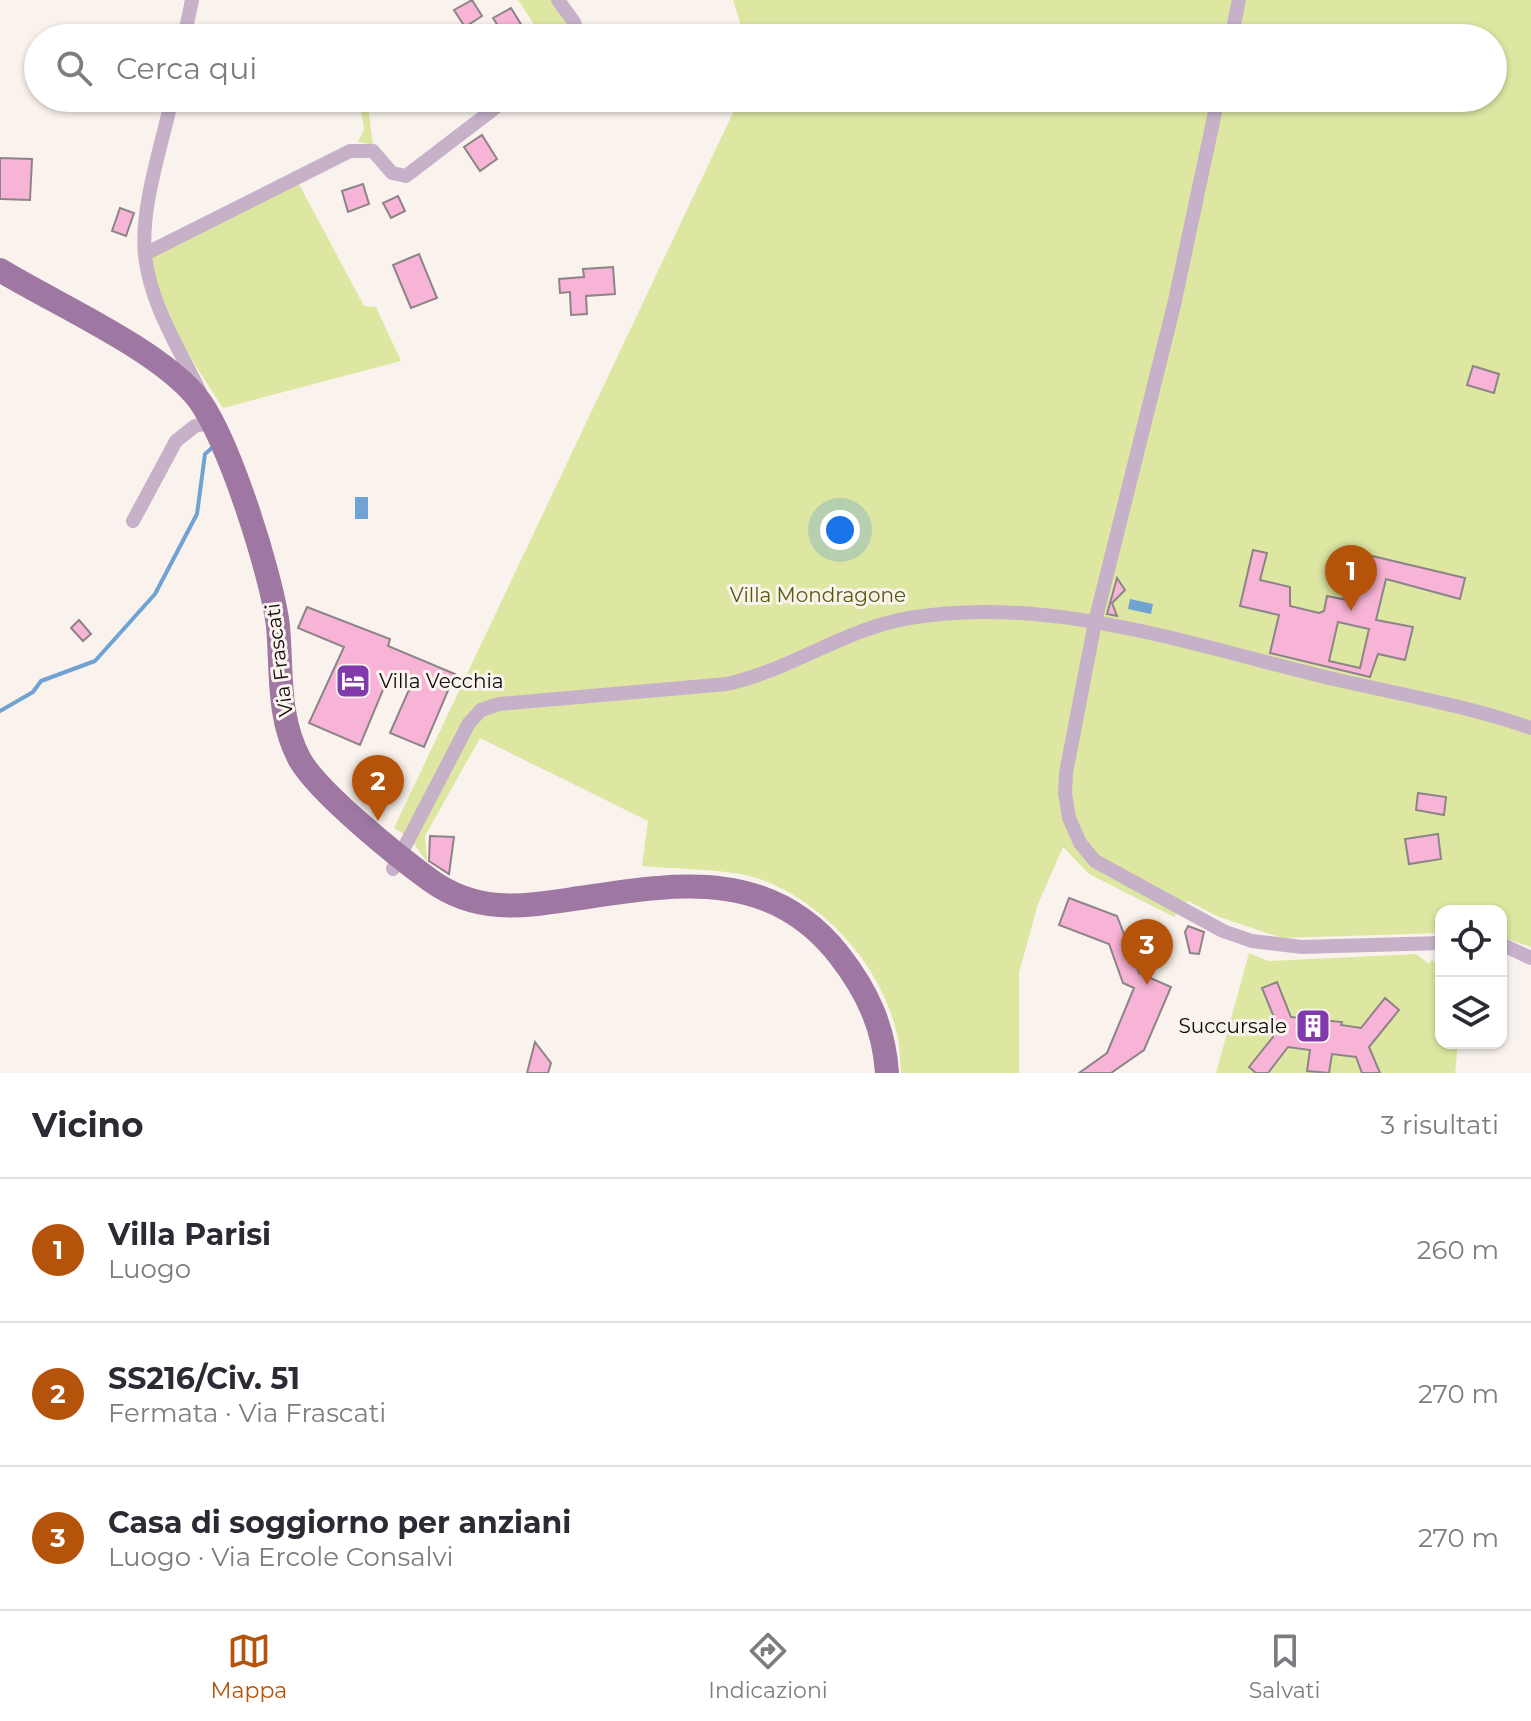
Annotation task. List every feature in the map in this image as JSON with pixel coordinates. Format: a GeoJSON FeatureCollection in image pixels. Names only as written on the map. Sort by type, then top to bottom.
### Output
{"type":"FeatureCollection","features":[{"type":"Feature","properties":{"kind":"main road","name":"Via Frascati"},"geometry":{"type":"LineString","coordinates":[[0,270],[171,373],[195,394],[214,422],[274,604],[283,705],[296,750],[318,784],[397,862],[443,889],[488,906],[525,907],[679,889],[739,890],[769,898],[813,927],[859,982],[878,1022],[887,1073]]}},
{"type":"Feature","properties":{"kind":"street"},"geometry":{"type":"LineString","coordinates":[[187,24],[192,0]]}},
{"type":"Feature","properties":{"kind":"street"},"geometry":{"type":"LineString","coordinates":[[558,0],[575,24]]}},
{"type":"Feature","properties":{"kind":"street"},"geometry":{"type":"LineString","coordinates":[[1234,24],[1239,0]]}},
{"type":"Feature","properties":{"kind":"street"},"geometry":{"type":"LineString","coordinates":[[133,521],[176,441],[195,426],[214,422],[158,305],[145,254],[148,213],[169,112]]}},
{"type":"Feature","properties":{"kind":"street"},"geometry":{"type":"LineString","coordinates":[[145,254],[350,151],[373,151],[392,173],[406,176],[490,112]]}},
{"type":"Feature","properties":{"kind":"street"},"geometry":{"type":"LineString","coordinates":[[1215,112],[1174,305],[1095,622],[1065,793],[1077,837],[1095,861],[1223,931],[1244,939],[1302,947],[1435,943]]}},
{"type":"Feature","properties":{"kind":"street"},"geometry":{"type":"LineString","coordinates":[[397,862],[469,723],[481,710],[495,704],[727,684],[769,671],[876,626],[911,618],[986,613],[1095,622],[1531,728]]}},
{"type":"Feature","properties":{"kind":"street"},"geometry":{"type":"LineString","coordinates":[[1507,947],[1531,958]]}},
{"type":"Feature","properties":{"kind":"green space"},"geometry":{"type":"Polygon","coordinates":[[[518,0],[552,0],[570,24],[534,24],[518,0]]]}},
{"type":"Feature","properties":{"kind":"green space","name":"Villa Mondragone"},"geometry":{"type":"Polygon","coordinates":[[[733,0],[1531,0],[1531,947],[1507,939],[1507,905],[1435,905],[1435,933],[1282,938],[1219,917],[1188,901],[1174,917],[1089,874],[1063,847],[1038,904],[1019,973],[1019,1073],[901,1073],[896,1030],[888,1005],[862,959],[826,919],[781,888],[757,878],[716,871],[642,866],[648,821],[480,738],[425,836],[427,862],[410,838],[394,828],[733,112],[1507,112],[1507,24],[741,24],[733,0]]]}},
{"type":"Feature","properties":{"kind":"green space"},"geometry":{"type":"Polygon","coordinates":[[[361,112],[369,112],[373,145],[358,142],[364,129],[361,112]]]}},
{"type":"Feature","properties":{"kind":"green space"},"geometry":{"type":"Polygon","coordinates":[[[299,184],[364,306],[376,307],[401,361],[223,408],[169,316],[155,277],[152,256],[299,184]]]}},
{"type":"Feature","properties":{"kind":"green space"},"geometry":{"type":"Polygon","coordinates":[[[1249,953],[1268,961],[1416,954],[1429,964],[1432,959],[1435,963],[1435,1049],[1457,1049],[1455,1073],[1216,1073],[1249,953]]]}},
{"type":"Feature","properties":{"kind":"water"},"geometry":{"type":"Polygon","coordinates":[[[355,497],[368,497],[368,519],[355,519],[355,497]]]}},
{"type":"Feature","properties":{"kind":"water"},"geometry":{"type":"Polygon","coordinates":[[[1130,599],[1153,604],[1151,614],[1128,609],[1130,599]]]}},
{"type":"Feature","properties":{"kind":"building"},"geometry":{"type":"Polygon","coordinates":[[[472,0],[482,16],[470,24],[463,24],[454,10],[472,0]]]}},
{"type":"Feature","properties":{"kind":"building"},"geometry":{"type":"Polygon","coordinates":[[[511,8],[521,24],[497,24],[493,18],[511,8]]]}},
{"type":"Feature","properties":{"kind":"building"},"geometry":{"type":"Polygon","coordinates":[[[482,135],[497,159],[480,171],[464,147],[482,135]]]}},
{"type":"Feature","properties":{"kind":"building"},"geometry":{"type":"Polygon","coordinates":[[[0,158],[32,159],[30,200],[0,199],[0,158]]]}},
{"type":"Feature","properties":{"kind":"building"},"geometry":{"type":"Polygon","coordinates":[[[363,184],[369,204],[348,212],[342,191],[363,184]]]}},
{"type":"Feature","properties":{"kind":"building"},"geometry":{"type":"Polygon","coordinates":[[[398,196],[405,211],[391,218],[383,203],[398,196]]]}},
{"type":"Feature","properties":{"kind":"building"},"geometry":{"type":"Polygon","coordinates":[[[120,208],[134,213],[126,236],[112,231],[120,208]]]}},
{"type":"Feature","properties":{"kind":"building"},"geometry":{"type":"Polygon","coordinates":[[[419,254],[437,298],[411,308],[393,265],[419,254]]]}},
{"type":"Feature","properties":{"kind":"building"},"geometry":{"type":"Polygon","coordinates":[[[613,267],[615,294],[586,296],[587,314],[571,315],[570,292],[560,293],[559,279],[584,277],[583,269],[613,267]]]}},
{"type":"Feature","properties":{"kind":"building"},"geometry":{"type":"Polygon","coordinates":[[[1473,366],[1499,374],[1494,393],[1467,385],[1473,366]]]}},
{"type":"Feature","properties":{"kind":"building"},"geometry":{"type":"Polygon","coordinates":[[[1253,550],[1267,553],[1260,580],[1290,587],[1290,606],[1319,613],[1324,611],[1327,596],[1352,601],[1353,597],[1357,598],[1368,555],[1465,578],[1460,599],[1386,579],[1376,620],[1413,627],[1405,660],[1378,654],[1370,677],[1270,653],[1279,615],[1240,606],[1253,550]],[[1338,622],[1329,661],[1360,668],[1369,629],[1338,622]]]}},
{"type":"Feature","properties":{"kind":"building"},"geometry":{"type":"Polygon","coordinates":[[[1117,578],[1125,590],[1112,603],[1117,616],[1107,614],[1117,578]]]}},
{"type":"Feature","properties":{"kind":"building","name":"Villa Vecchia"},"geometry":{"type":"Polygon","coordinates":[[[307,607],[390,639],[388,646],[455,674],[424,747],[390,733],[412,683],[390,673],[360,745],[309,723],[344,647],[298,628],[307,607]]]}},
{"type":"Feature","properties":{"kind":"building"},"geometry":{"type":"Polygon","coordinates":[[[79,620],[91,634],[83,641],[71,628],[79,620]]]}},
{"type":"Feature","properties":{"kind":"building"},"geometry":{"type":"Polygon","coordinates":[[[1418,793],[1446,797],[1444,815],[1416,810],[1418,793]]]}},
{"type":"Feature","properties":{"kind":"building"},"geometry":{"type":"Polygon","coordinates":[[[1438,834],[1441,859],[1409,864],[1405,839],[1438,834]]]}},
{"type":"Feature","properties":{"kind":"building"},"geometry":{"type":"Polygon","coordinates":[[[430,836],[454,837],[449,874],[429,861],[430,836]]]}},
{"type":"Feature","properties":{"kind":"building"},"geometry":{"type":"Polygon","coordinates":[[[1069,898],[1117,916],[1139,973],[1171,987],[1144,1050],[1111,1073],[1079,1073],[1107,1053],[1134,988],[1123,983],[1109,944],[1059,925],[1069,898]]]}},
{"type":"Feature","properties":{"kind":"building"},"geometry":{"type":"Polygon","coordinates":[[[1188,926],[1204,932],[1199,954],[1190,953],[1185,932],[1188,926]]]}},
{"type":"Feature","properties":{"kind":"building","name":"Succursale"},"geometry":{"type":"Polygon","coordinates":[[[1277,982],[1291,1017],[1342,1022],[1341,1025],[1361,1028],[1385,998],[1399,1010],[1369,1047],[1380,1073],[1362,1073],[1356,1057],[1332,1054],[1329,1073],[1307,1071],[1310,1050],[1288,1047],[1268,1073],[1256,1073],[1249,1067],[1273,1037],[1276,1022],[1262,988],[1277,982]]]}},
{"type":"Feature","properties":{"kind":"building"},"geometry":{"type":"Polygon","coordinates":[[[535,1042],[551,1063],[548,1073],[527,1073],[535,1042]]]}},
{"type":"Feature","properties":{"kind":"waterway"},"geometry":{"type":"LineString","coordinates":[[0,711],[33,692],[41,681],[95,661],[155,594],[197,514],[205,454],[213,447]]}},
{"type":"Feature","properties":{"kind":"place","name":"Villa Parisi"},"geometry":{"type":"Point","coordinates":[1351,611]}},
{"type":"Feature","properties":{"kind":"place","name":"Villa Vecchia"},"geometry":{"type":"Point","coordinates":[353,681]}},
{"type":"Feature","properties":{"kind":"place","name":"SS216/Civ. 51"},"geometry":{"type":"Point","coordinates":[378,821]}},
{"type":"Feature","properties":{"kind":"place","name":"Casa di soggiorno per anziani"},"geometry":{"type":"Point","coordinates":[1147,985]}},
{"type":"Feature","properties":{"kind":"place","name":"Succursale"},"geometry":{"type":"Point","coordinates":[1313,1026]}}]}
